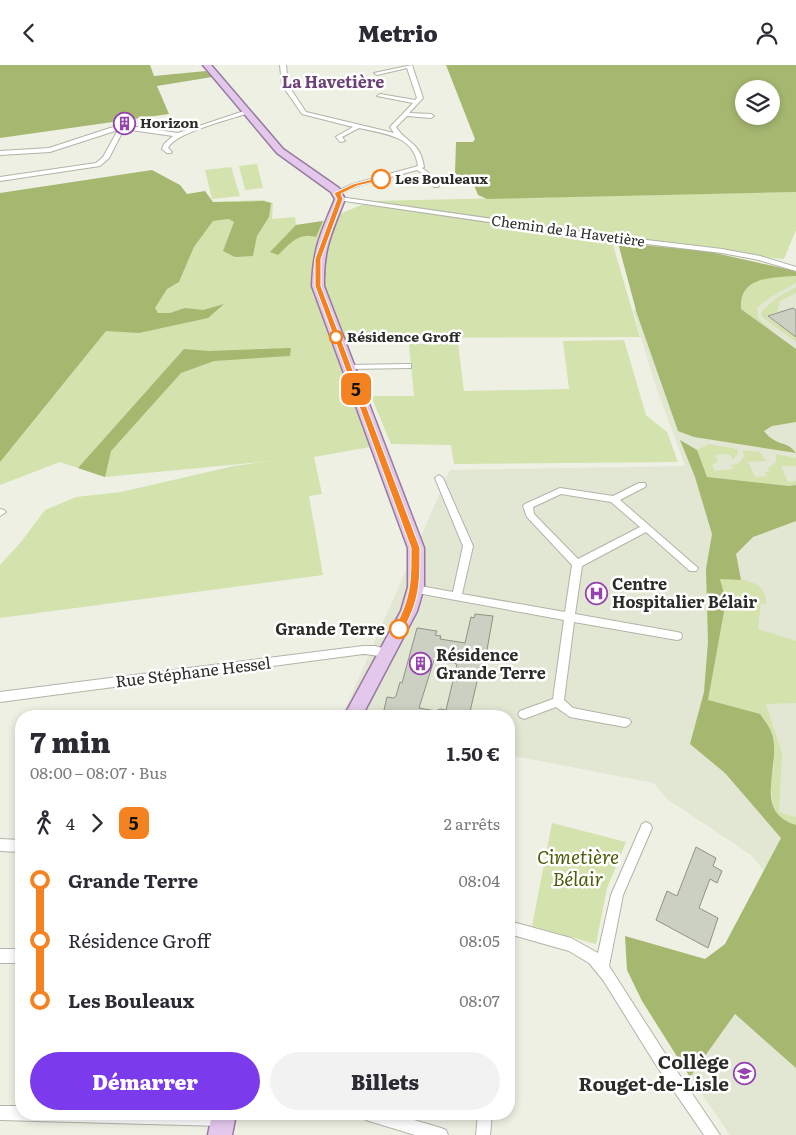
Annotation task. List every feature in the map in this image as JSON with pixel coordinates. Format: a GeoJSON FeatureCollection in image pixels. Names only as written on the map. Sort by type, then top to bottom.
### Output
{"type":"FeatureCollection","features":[{"type":"Feature","properties":{"kind":"main road"},"geometry":{"type":"LineString","coordinates":[[207,65],[284,154],[335,192],[318,259],[318,286],[416,548],[415,589],[409,611],[356,710]]}},
{"type":"Feature","properties":{"kind":"street"},"geometry":{"type":"LineString","coordinates":[[283,65],[285,85],[300,110],[310,115],[403,137]]}},
{"type":"Feature","properties":{"kind":"street"},"geometry":{"type":"LineString","coordinates":[[374,130],[393,127],[420,98],[409,65],[376,73]]}},
{"type":"Feature","properties":{"kind":"street"},"geometry":{"type":"LineString","coordinates":[[380,96],[417,102]]}},
{"type":"Feature","properties":{"kind":"street"},"geometry":{"type":"LineString","coordinates":[[168,152],[165,149],[166,145],[178,135],[213,125],[236,114],[247,112]]}},
{"type":"Feature","properties":{"kind":"street"},"geometry":{"type":"LineString","coordinates":[[406,114],[431,115]]}},
{"type":"Feature","properties":{"kind":"street"},"geometry":{"type":"LineString","coordinates":[[0,153],[50,150],[112,129],[124,127],[178,135]]}},
{"type":"Feature","properties":{"kind":"street"},"geometry":{"type":"LineString","coordinates":[[0,179],[103,163],[118,132],[124,127]]}},
{"type":"Feature","properties":{"kind":"street"},"geometry":{"type":"LineString","coordinates":[[342,141],[339,137],[357,127]]}},
{"type":"Feature","properties":{"kind":"street"},"geometry":{"type":"LineString","coordinates":[[393,127],[395,132],[412,144],[421,163],[419,169]]}},
{"type":"Feature","properties":{"kind":"street"},"geometry":{"type":"LineString","coordinates":[[335,192],[419,169],[427,174],[436,186]]}},
{"type":"Feature","properties":{"kind":"street"},"geometry":{"type":"LineString","coordinates":[[335,192],[355,185]]}},
{"type":"Feature","properties":{"kind":"street","name":"Chemin de la Havetière"},"geometry":{"type":"LineString","coordinates":[[335,192],[604,237],[722,251],[760,258],[796,269]]}},
{"type":"Feature","properties":{"kind":"street"},"geometry":{"type":"LineString","coordinates":[[348,367],[408,366]]}},
{"type":"Feature","properties":{"kind":"street"},"geometry":{"type":"LineString","coordinates":[[439,478],[468,546],[457,596]]}},
{"type":"Feature","properties":{"kind":"street"},"geometry":{"type":"LineString","coordinates":[[614,499],[642,485]]}},
{"type":"Feature","properties":{"kind":"street"},"geometry":{"type":"LineString","coordinates":[[577,565],[530,515],[528,506],[560,491],[614,499],[693,568]]}},
{"type":"Feature","properties":{"kind":"street"},"geometry":{"type":"LineString","coordinates":[[577,565],[647,529]]}},
{"type":"Feature","properties":{"kind":"street"},"geometry":{"type":"LineString","coordinates":[[558,702],[577,565]]}},
{"type":"Feature","properties":{"kind":"street"},"geometry":{"type":"LineString","coordinates":[[415,589],[677,636]]}},
{"type":"Feature","properties":{"kind":"street","name":"Rue Stéphane Hessel"},"geometry":{"type":"LineString","coordinates":[[0,697],[363,649],[386,653]]}},
{"type":"Feature","properties":{"kind":"street"},"geometry":{"type":"LineString","coordinates":[[524,714],[558,702]]}},
{"type":"Feature","properties":{"kind":"street"},"geometry":{"type":"LineString","coordinates":[[558,702],[570,712],[625,722]]}},
{"type":"Feature","properties":{"kind":"street"},"geometry":{"type":"LineString","coordinates":[[602,967],[617,895],[646,827]]}},
{"type":"Feature","properties":{"kind":"street"},"geometry":{"type":"LineString","coordinates":[[0,845],[15,846]]}},
{"type":"Feature","properties":{"kind":"street"},"geometry":{"type":"LineString","coordinates":[[515,930],[571,945],[594,958],[602,967],[661,1060],[713,1135]]}},
{"type":"Feature","properties":{"kind":"street"},"geometry":{"type":"LineString","coordinates":[[0,956],[15,957]]}},
{"type":"Feature","properties":{"kind":"street"},"geometry":{"type":"LineString","coordinates":[[0,1113],[15,1114]]}},
{"type":"Feature","properties":{"kind":"street"},"geometry":{"type":"LineString","coordinates":[[155,1120],[222,1123]]}},
{"type":"Feature","properties":{"kind":"street"},"geometry":{"type":"LineString","coordinates":[[390,1120],[441,1135]]}},
{"type":"Feature","properties":{"kind":"street"},"geometry":{"type":"LineString","coordinates":[[483,1135],[484,1120]]}},
{"type":"Feature","properties":{"kind":"shaded area","name":"Centre Hospitalier Bélair"},"geometry":{"type":"Polygon","coordinates":[[[796,280],[796,909],[751,855],[667,799],[654,783],[515,756],[515,710],[345,710],[450,470],[685,466],[654,381],[633,310],[796,280]]]}},
{"type":"Feature","properties":{"kind":"shaded area","name":"Collège Rouget-de-Lisle"},"geometry":{"type":"Polygon","coordinates":[[[735,1014],[796,1068],[796,1135],[730,1135],[690,1077],[735,1014]]]}},
{"type":"Feature","properties":{"kind":"green space"},"geometry":{"type":"Polygon","coordinates":[[[0,65],[150,65],[154,76],[206,71],[212,77],[157,86],[169,114],[0,138],[0,65]]]}},
{"type":"Feature","properties":{"kind":"green space"},"geometry":{"type":"Polygon","coordinates":[[[446,65],[796,65],[796,192],[487,199],[478,195],[474,185],[467,184],[455,173],[456,142],[473,142],[475,139],[446,65]]]}},
{"type":"Feature","properties":{"kind":"green space"},"geometry":{"type":"Polygon","coordinates":[[[257,164],[263,188],[245,190],[239,166],[257,164]]]}},
{"type":"Feature","properties":{"kind":"green space"},"geometry":{"type":"Polygon","coordinates":[[[231,167],[240,196],[212,199],[205,170],[231,167]]]}},
{"type":"Feature","properties":{"kind":"green space"},"geometry":{"type":"Polygon","coordinates":[[[152,170],[180,185],[187,194],[205,191],[213,202],[263,201],[271,203],[269,217],[257,236],[253,256],[235,257],[223,251],[234,222],[229,219],[213,221],[194,247],[179,282],[167,289],[155,308],[158,313],[170,313],[185,308],[203,310],[224,304],[208,318],[139,333],[106,331],[0,462],[0,193],[152,170]]]}},
{"type":"Feature","properties":{"kind":"green space"},"geometry":{"type":"Polygon","coordinates":[[[796,192],[796,230],[784,259],[613,245],[640,337],[330,338],[370,447],[314,457],[322,494],[309,496],[323,575],[0,618],[0,565],[21,542],[45,510],[76,497],[121,492],[234,466],[271,461],[105,477],[60,462],[0,485],[0,277],[179,282],[194,247],[213,221],[229,219],[235,222],[253,256],[257,236],[269,217],[263,201],[213,202],[263,200],[273,203],[272,219],[295,217],[296,225],[323,221],[371,201],[796,192]]]}},
{"type":"Feature","properties":{"kind":"green space"},"geometry":{"type":"Polygon","coordinates":[[[323,221],[316,237],[304,236],[299,238],[278,255],[270,252],[296,225],[323,221]]]}},
{"type":"Feature","properties":{"kind":"green space"},"geometry":{"type":"Polygon","coordinates":[[[618,243],[706,251],[796,271],[796,276],[777,277],[751,285],[745,290],[741,309],[796,349],[796,422],[772,426],[764,431],[768,436],[789,446],[796,453],[694,437],[678,431],[637,314],[618,243]]]}},
{"type":"Feature","properties":{"kind":"green space"},"geometry":{"type":"Polygon","coordinates":[[[796,276],[796,283],[771,297],[757,308],[758,318],[776,334],[741,309],[745,290],[751,285],[777,277],[796,276]]]}},
{"type":"Feature","properties":{"kind":"green space"},"geometry":{"type":"Polygon","coordinates":[[[796,287],[796,293],[780,301],[777,312],[767,316],[778,325],[791,321],[795,324],[784,328],[796,336],[796,342],[762,317],[761,312],[775,299],[796,287]]]}},
{"type":"Feature","properties":{"kind":"green space"},"geometry":{"type":"Polygon","coordinates":[[[624,340],[646,415],[667,432],[678,462],[454,464],[451,445],[391,444],[371,396],[414,396],[409,344],[458,343],[464,391],[569,389],[563,341],[624,340]]]}},
{"type":"Feature","properties":{"kind":"green space"},"geometry":{"type":"Polygon","coordinates":[[[291,348],[290,356],[214,361],[181,373],[111,451],[105,477],[78,468],[184,349],[209,351],[291,348]]]}},
{"type":"Feature","properties":{"kind":"green space"},"geometry":{"type":"Polygon","coordinates":[[[680,440],[697,450],[707,477],[789,486],[796,485],[796,521],[753,537],[736,554],[741,580],[720,579],[726,601],[708,700],[760,714],[765,721],[771,731],[774,747],[771,798],[775,809],[782,818],[796,825],[796,1068],[735,1014],[690,1077],[642,1001],[627,970],[625,936],[705,959],[725,944],[781,838],[725,773],[690,744],[704,692],[708,642],[706,569],[712,534],[695,477],[680,440]]]}},
{"type":"Feature","properties":{"kind":"green space"},"geometry":{"type":"Polygon","coordinates":[[[709,444],[737,449],[738,454],[733,459],[729,454],[715,455],[718,461],[712,465],[715,471],[733,469],[731,465],[738,464],[744,457],[743,450],[760,452],[766,461],[748,462],[755,477],[767,476],[765,472],[770,471],[768,468],[776,462],[776,454],[796,458],[796,466],[781,466],[788,482],[796,481],[796,485],[789,486],[707,477],[697,450],[709,444]]]}},
{"type":"Feature","properties":{"kind":"green space"},"geometry":{"type":"Polygon","coordinates":[[[720,579],[743,580],[751,582],[762,589],[766,604],[761,603],[758,629],[796,641],[796,703],[766,704],[782,753],[779,812],[796,817],[796,825],[784,821],[774,810],[770,783],[774,766],[772,732],[708,700],[726,601],[720,579]]]}},
{"type":"Feature","properties":{"kind":"green space","name":"Cimetière Bélair"},"geometry":{"type":"Polygon","coordinates":[[[552,823],[626,842],[607,888],[596,944],[532,926],[552,823]]]}},
{"type":"Feature","properties":{"kind":"building"},"geometry":{"type":"Polygon","coordinates":[[[793,308],[796,310],[796,337],[768,316],[793,308]]]}},
{"type":"Feature","properties":{"kind":"building","name":"Résidence Grande Terre"},"geometry":{"type":"Polygon","coordinates":[[[475,614],[493,616],[485,661],[482,660],[470,710],[446,710],[457,664],[434,660],[419,708],[430,710],[384,710],[387,697],[394,698],[400,682],[402,683],[417,628],[437,631],[435,635],[441,636],[440,639],[465,643],[471,617],[474,618],[475,614]]]}},
{"type":"Feature","properties":{"kind":"building"},"geometry":{"type":"Polygon","coordinates":[[[696,847],[716,858],[713,866],[722,871],[717,883],[710,879],[699,908],[718,918],[708,948],[656,920],[667,891],[677,896],[696,847]]]}},
{"type":"Feature","properties":{"kind":"bus line","name":"5"},"geometry":{"type":"LineString","coordinates":[[381,179],[355,185],[337,193],[340,199],[321,246],[318,259],[318,286],[323,304],[416,548],[416,587],[409,611],[399,629]]}},
{"type":"Feature","properties":{"kind":"place","name":"Horizon"},"geometry":{"type":"Point","coordinates":[124,123]}},
{"type":"Feature","properties":{"kind":"place","name":"Les Bouleaux"},"geometry":{"type":"Point","coordinates":[381,179]}},
{"type":"Feature","properties":{"kind":"place","name":"Résidence Groff"},"geometry":{"type":"Point","coordinates":[336,337]}},
{"type":"Feature","properties":{"kind":"place","name":"Centre Hospitalier Bélair"},"geometry":{"type":"Point","coordinates":[596,593]}},
{"type":"Feature","properties":{"kind":"place","name":"Grande Terre"},"geometry":{"type":"Point","coordinates":[399,629]}},
{"type":"Feature","properties":{"kind":"place","name":"Résidence Grande Terre"},"geometry":{"type":"Point","coordinates":[420,664]}},
{"type":"Feature","properties":{"kind":"place","name":"Collège Rouget-de-Lisle"},"geometry":{"type":"Point","coordinates":[745,1073]}},
{"type":"Feature","properties":{"kind":"district","name":"La Havetière"},"geometry":{"type":"Point","coordinates":[333,82]}}]}
